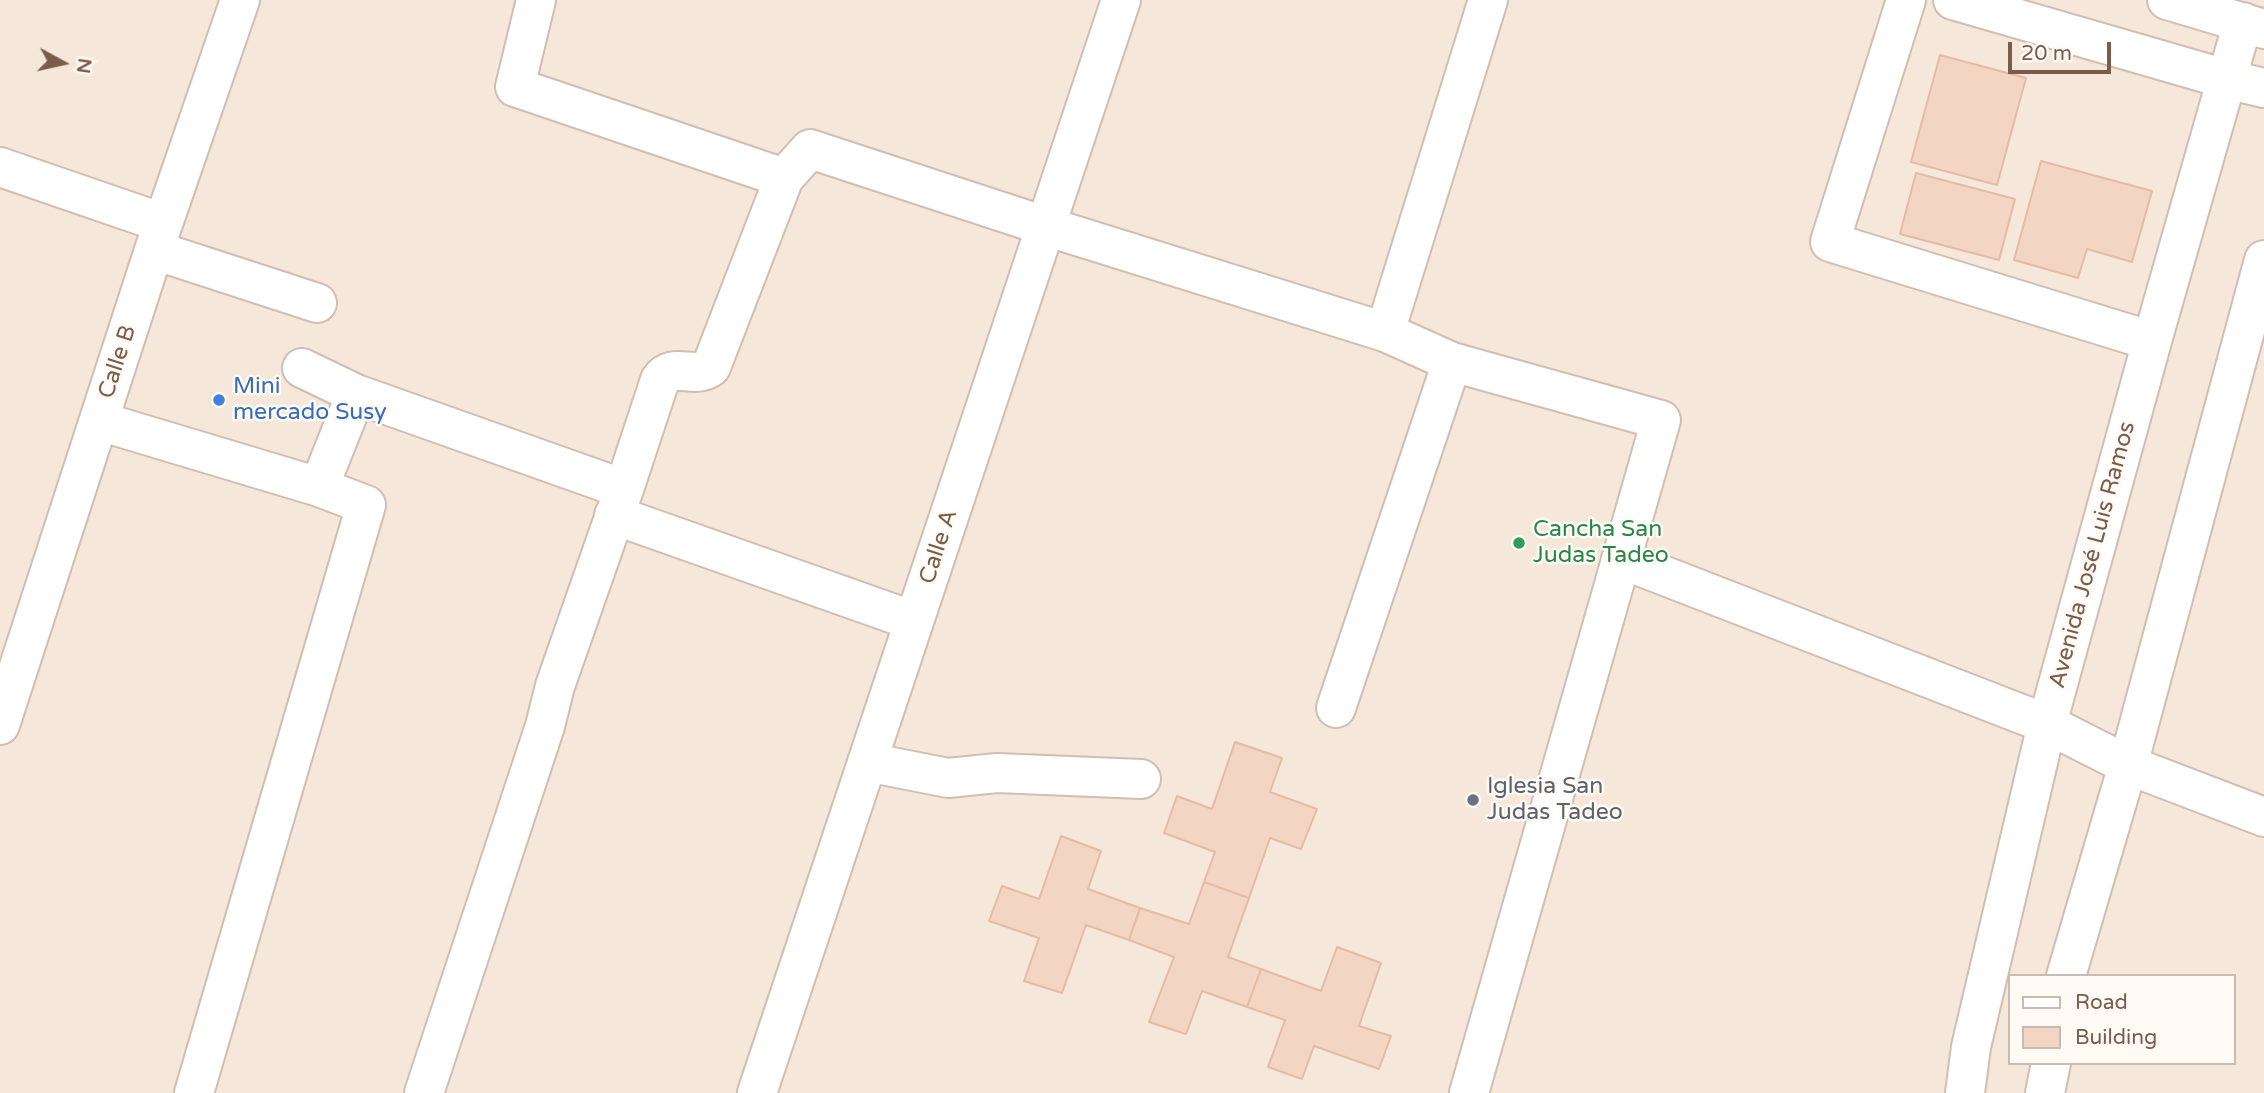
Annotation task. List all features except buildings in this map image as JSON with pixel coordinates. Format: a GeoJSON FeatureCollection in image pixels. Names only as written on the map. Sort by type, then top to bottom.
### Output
{"type":"FeatureCollection","features":[{"type":"Feature","properties":{"kind":"street","name":"Calle B"},"geometry":{"type":"LineString","coordinates":[[2,714],[240,0]]}},
{"type":"Feature","properties":{"kind":"street"},"geometry":{"type":"LineString","coordinates":[[536,0],[515,87],[784,178]]}},
{"type":"Feature","properties":{"kind":"street","name":"Calle A"},"geometry":{"type":"LineString","coordinates":[[757,1093],[1121,0]]}},
{"type":"Feature","properties":{"kind":"street"},"geometry":{"type":"LineString","coordinates":[[1385,332],[1488,0]]}},
{"type":"Feature","properties":{"kind":"street"},"geometry":{"type":"LineString","coordinates":[[1906,0],[1830,242],[2152,341]]}},
{"type":"Feature","properties":{"kind":"street"},"geometry":{"type":"LineString","coordinates":[[1953,0],[2264,88]]}},
{"type":"Feature","properties":{"kind":"street"},"geometry":{"type":"LineString","coordinates":[[2167,0],[2254,25]]}},
{"type":"Feature","properties":{"kind":"street","name":"Avenida José Luis Ramos"},"geometry":{"type":"LineString","coordinates":[[1965,1093],[1971,1047],[2047,724],[2226,79],[2254,25]]}},
{"type":"Feature","properties":{"kind":"street"},"geometry":{"type":"LineString","coordinates":[[424,1093],[545,726],[555,686],[660,380],[664,373],[671,370],[697,373],[711,367],[784,178],[810,149],[1045,226],[1385,332],[1452,362],[1661,421],[1469,1093]]}},
{"type":"Feature","properties":{"kind":"street"},"geometry":{"type":"LineString","coordinates":[[0,167],[317,303]]}},
{"type":"Feature","properties":{"kind":"street"},"geometry":{"type":"LineString","coordinates":[[2067,974],[2128,765],[2264,260]]}},
{"type":"Feature","properties":{"kind":"street"},"geometry":{"type":"LineString","coordinates":[[1336,708],[1452,362]]}},
{"type":"Feature","properties":{"kind":"street"},"geometry":{"type":"LineString","coordinates":[[302,368],[356,394],[914,621]]}},
{"type":"Feature","properties":{"kind":"street"},"geometry":{"type":"LineString","coordinates":[[319,487],[356,394]]}},
{"type":"Feature","properties":{"kind":"street"},"geometry":{"type":"LineString","coordinates":[[99,421],[319,487],[366,505],[194,1093]]}},
{"type":"Feature","properties":{"kind":"street"},"geometry":{"type":"LineString","coordinates":[[1621,559],[2047,724],[2128,765],[2264,817]]}},
{"type":"Feature","properties":{"kind":"street"},"geometry":{"type":"LineString","coordinates":[[867,762],[948,778],[997,773],[1141,779]]}},
{"type":"Feature","properties":{"kind":"street"},"geometry":{"type":"LineString","coordinates":[[2045,1093],[2050,1065]]}},
{"type":"Feature","properties":{"kind":"shaded area"},"geometry":{"type":"Polygon","coordinates":[[[0,0],[2264,0],[2264,1093],[0,1093],[0,0]]]}},
{"type":"Feature","properties":{"kind":"place","name":"Mini mercado Susy"},"geometry":{"type":"Point","coordinates":[219,400]}},
{"type":"Feature","properties":{"kind":"place","name":"Cancha San Judas Tadeo"},"geometry":{"type":"Point","coordinates":[1519,543]}},
{"type":"Feature","properties":{"kind":"place","name":"Iglesia San Judas Tadeo"},"geometry":{"type":"Point","coordinates":[1473,800]}}]}
